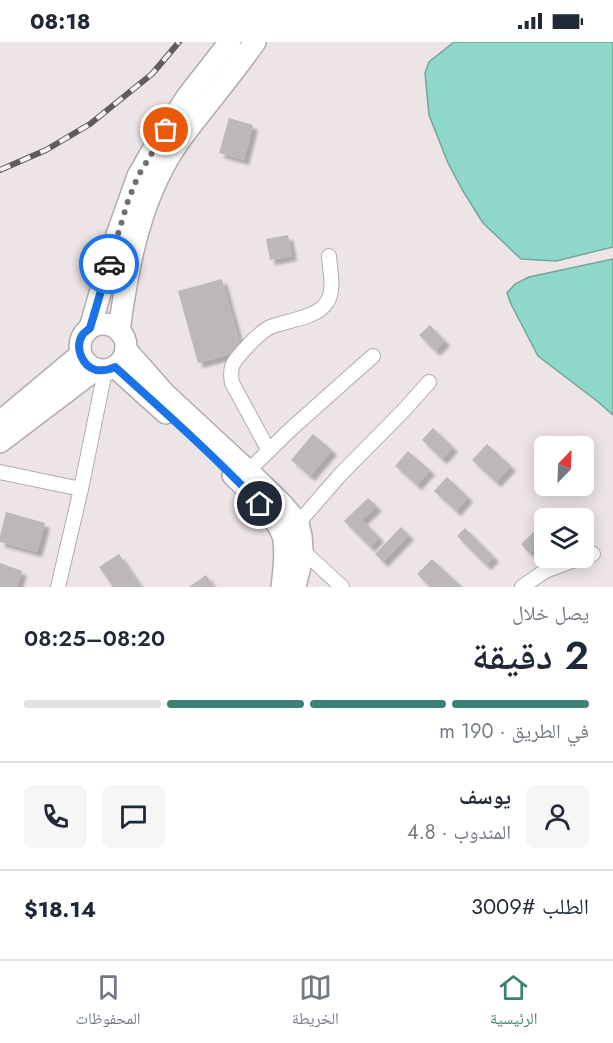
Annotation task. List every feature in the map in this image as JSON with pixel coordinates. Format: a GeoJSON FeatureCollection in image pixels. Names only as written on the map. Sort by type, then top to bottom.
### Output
{"type":"FeatureCollection","features":[{"type":"Feature","properties":{"kind":"main road"},"geometry":{"type":"LineString","coordinates":[[90,328],[117,235],[138,176],[187,97],[230,42]]}},
{"type":"Feature","properties":{"kind":"main road"},"geometry":{"type":"LineString","coordinates":[[0,442],[107,357],[136,237],[145,207],[157,181],[182,137],[255,42]]}},
{"type":"Feature","properties":{"kind":"main road"},"geometry":{"type":"LineString","coordinates":[[107,357],[110,325],[100,324],[90,328],[82,335],[79,345],[107,357],[243,476],[282,504],[298,523],[301,536],[293,545],[285,564],[282,587]]}},
{"type":"Feature","properties":{"kind":"main road"},"geometry":{"type":"LineString","coordinates":[[0,422],[107,357]]}},
{"type":"Feature","properties":{"kind":"main road"},"geometry":{"type":"LineString","coordinates":[[243,476],[293,545],[300,567],[295,587]]}},
{"type":"Feature","properties":{"kind":"street"},"geometry":{"type":"LineString","coordinates":[[269,451],[232,383],[230,373],[232,364],[253,340],[267,329],[322,308],[332,293],[329,256]]}},
{"type":"Feature","properties":{"kind":"street"},"geometry":{"type":"LineString","coordinates":[[243,476],[292,428],[373,356]]}},
{"type":"Feature","properties":{"kind":"street"},"geometry":{"type":"LineString","coordinates":[[58,587],[81,489],[107,357]]}},
{"type":"Feature","properties":{"kind":"street"},"geometry":{"type":"LineString","coordinates":[[298,523],[355,459],[429,382]]}},
{"type":"Feature","properties":{"kind":"street"},"geometry":{"type":"LineString","coordinates":[[0,472],[81,489]]}},
{"type":"Feature","properties":{"kind":"street"},"geometry":{"type":"LineString","coordinates":[[293,545],[342,587]]}},
{"type":"Feature","properties":{"kind":"street"},"geometry":{"type":"LineString","coordinates":[[522,587],[544,571],[552,568]]}},
{"type":"Feature","properties":{"kind":"shaded area"},"geometry":{"type":"Polygon","coordinates":[[[454,42],[613,42],[613,247],[556,261],[521,259],[483,223],[448,163],[429,115],[425,73],[429,62],[454,42]]]}},
{"type":"Feature","properties":{"kind":"shaded area"},"geometry":{"type":"Polygon","coordinates":[[[613,259],[613,415],[538,356],[507,293],[515,284],[529,277],[613,259]]]}},
{"type":"Feature","properties":{"kind":"building"},"geometry":{"type":"Polygon","coordinates":[[[229,118],[253,125],[244,160],[219,153],[229,118]]]}},
{"type":"Feature","properties":{"kind":"building"},"geometry":{"type":"Polygon","coordinates":[[[288,235],[292,256],[270,260],[266,239],[288,235]]]}},
{"type":"Feature","properties":{"kind":"building"},"geometry":{"type":"Polygon","coordinates":[[[222,279],[242,351],[198,363],[178,291],[222,279]]]}},
{"type":"Feature","properties":{"kind":"building"},"geometry":{"type":"Polygon","coordinates":[[[430,325],[445,341],[435,351],[419,335],[430,325]]]}},
{"type":"Feature","properties":{"kind":"building"},"geometry":{"type":"Polygon","coordinates":[[[433,428],[453,447],[442,459],[422,440],[433,428]]]}},
{"type":"Feature","properties":{"kind":"building"},"geometry":{"type":"Polygon","coordinates":[[[313,434],[332,450],[310,476],[291,460],[313,434]]]}},
{"type":"Feature","properties":{"kind":"building"},"geometry":{"type":"Polygon","coordinates":[[[487,444],[511,466],[496,482],[472,460],[487,444]]]}},
{"type":"Feature","properties":{"kind":"building"},"geometry":{"type":"Polygon","coordinates":[[[408,451],[430,470],[417,485],[395,466],[408,451]]]}},
{"type":"Feature","properties":{"kind":"building"},"geometry":{"type":"Polygon","coordinates":[[[447,477],[468,497],[456,511],[434,491],[447,477]]]}},
{"type":"Feature","properties":{"kind":"building"},"geometry":{"type":"Polygon","coordinates":[[[368,498],[377,506],[362,520],[379,537],[370,547],[344,521],[368,498]]]}},
{"type":"Feature","properties":{"kind":"building"},"geometry":{"type":"Polygon","coordinates":[[[6,512],[45,523],[37,552],[0,542],[6,512]]]}},
{"type":"Feature","properties":{"kind":"building"},"geometry":{"type":"Polygon","coordinates":[[[401,527],[409,535],[383,562],[375,554],[401,527]]]}},
{"type":"Feature","properties":{"kind":"building"},"geometry":{"type":"Polygon","coordinates":[[[465,528],[494,557],[486,565],[457,536],[465,528]]]}},
{"type":"Feature","properties":{"kind":"building"},"geometry":{"type":"Polygon","coordinates":[[[534,532],[534,548],[529,553],[521,544],[534,532]]]}},
{"type":"Feature","properties":{"kind":"building"},"geometry":{"type":"Polygon","coordinates":[[[119,554],[141,587],[113,587],[99,567],[119,554]]]}},
{"type":"Feature","properties":{"kind":"building"},"geometry":{"type":"Polygon","coordinates":[[[432,559],[462,587],[430,587],[417,574],[432,559]]]}},
{"type":"Feature","properties":{"kind":"building"},"geometry":{"type":"Polygon","coordinates":[[[0,563],[22,571],[17,587],[0,587],[0,563]]]}},
{"type":"Feature","properties":{"kind":"building"},"geometry":{"type":"Polygon","coordinates":[[[206,575],[214,587],[189,587],[206,575]]]}},
{"type":"Feature","properties":{"kind":"railway"},"geometry":{"type":"LineString","coordinates":[[0,170],[46,150],[90,124],[152,74],[179,42]]}},
{"type":"Feature","properties":{"kind":"way so far"},"geometry":{"type":"LineString","coordinates":[[109,264],[138,176],[166,130]]}},
{"type":"Feature","properties":{"kind":"route"},"geometry":{"type":"LineString","coordinates":[[109,264],[90,328],[82,335],[79,345],[80,355],[86,364],[95,369],[105,371],[115,367],[189,434],[260,504]]}}]}
